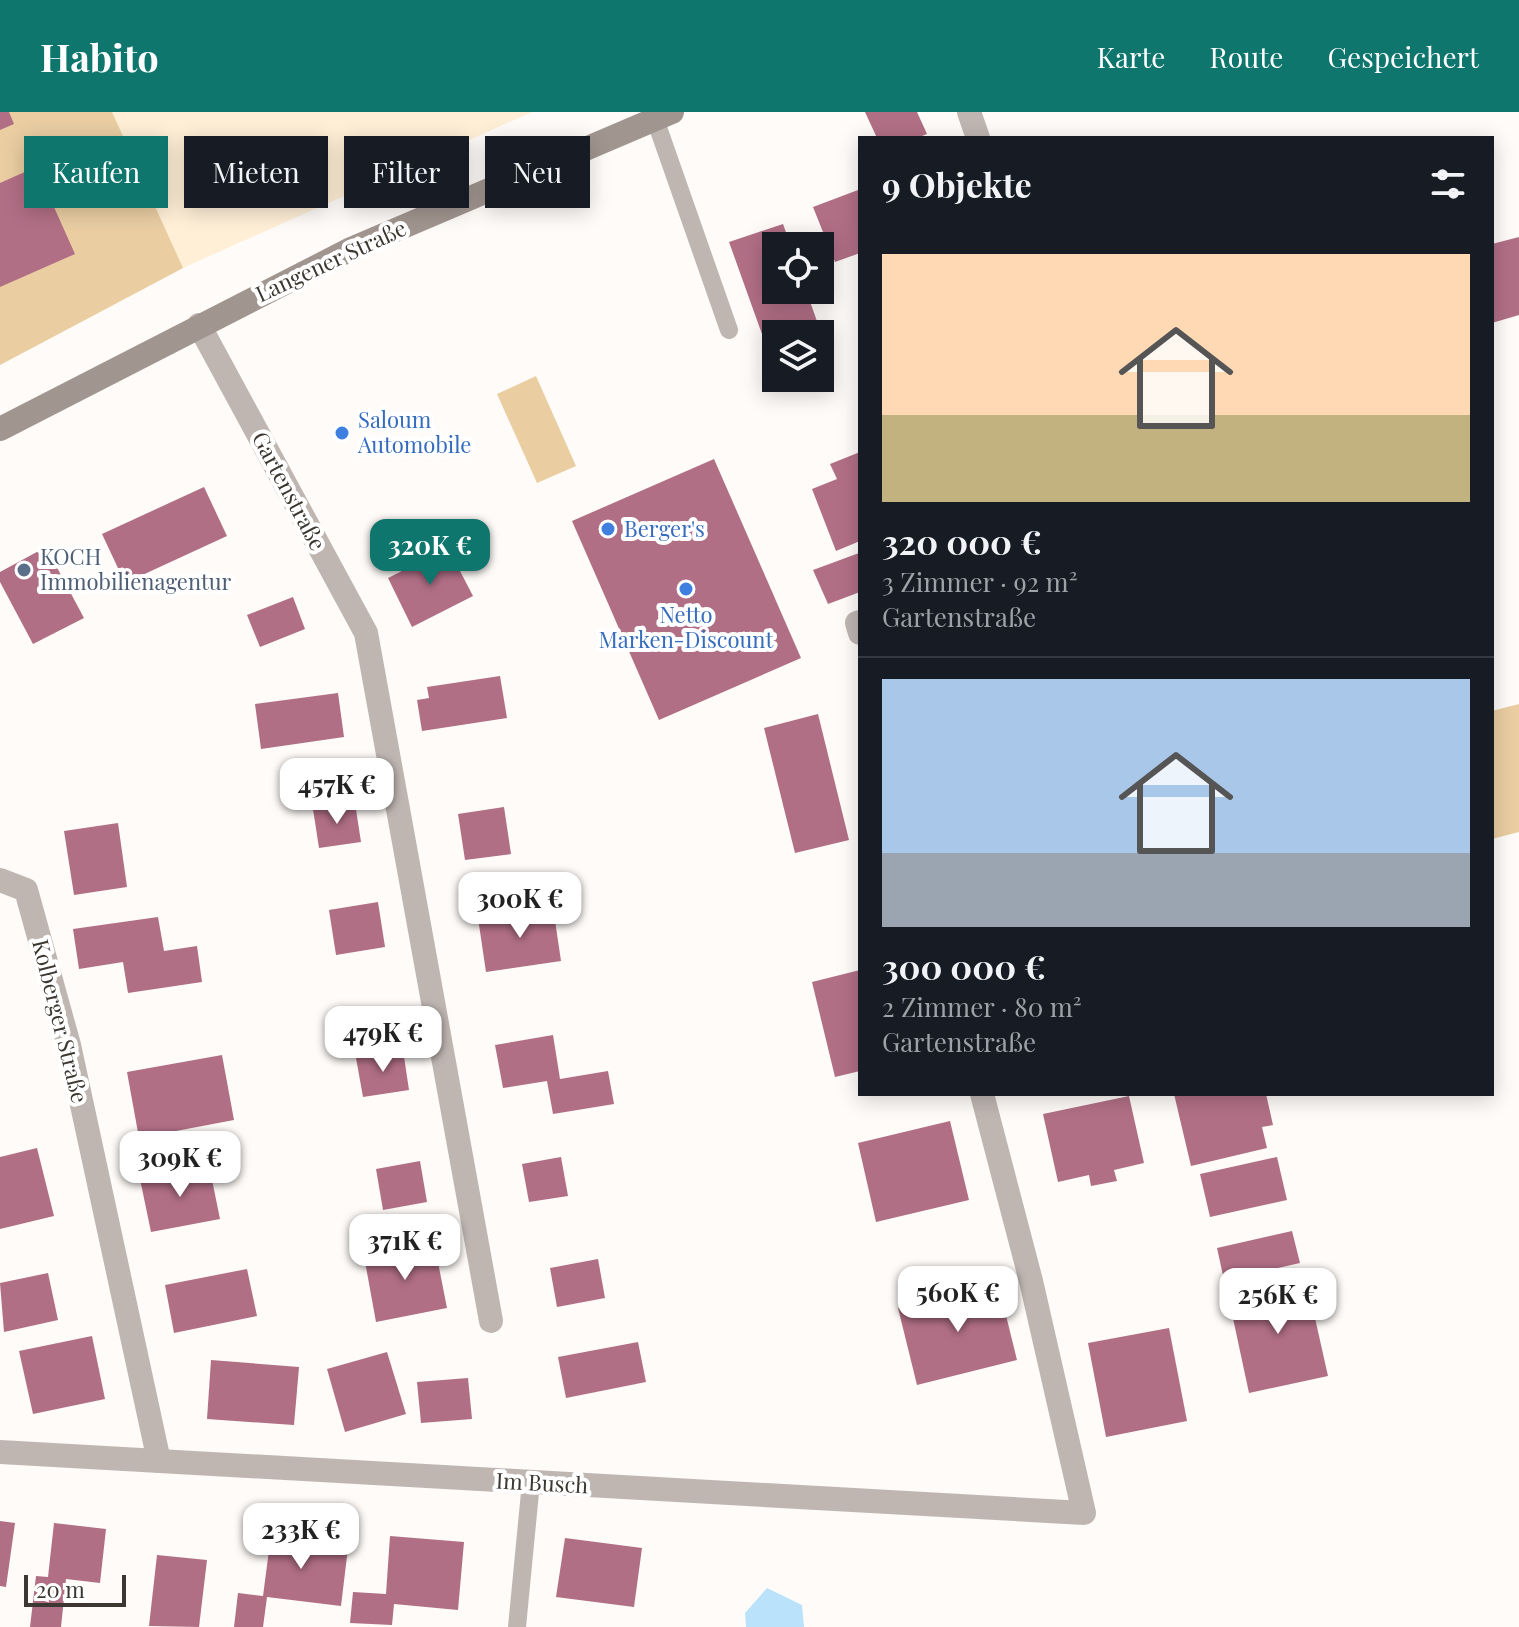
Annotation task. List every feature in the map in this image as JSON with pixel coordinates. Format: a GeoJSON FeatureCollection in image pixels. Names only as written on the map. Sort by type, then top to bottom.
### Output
{"type":"FeatureCollection","features":[{"type":"Feature","properties":{"kind":"main road","name":"Langener Straße"},"geometry":{"type":"LineString","coordinates":[[0,429],[351,249],[660,114]]}},
{"type":"Feature","properties":{"kind":"street"},"geometry":{"type":"LineString","coordinates":[[969,112],[977,136]]}},
{"type":"Feature","properties":{"kind":"street","name":"Gartenstraße"},"geometry":{"type":"LineString","coordinates":[[199,325],[366,633],[491,1321]]}},
{"type":"Feature","properties":{"kind":"street","name":"Kolberger Straße"},"geometry":{"type":"LineString","coordinates":[[0,880],[26,890],[69,1045],[159,1461]]}},
{"type":"Feature","properties":{"kind":"street","name":"Im Busch"},"geometry":{"type":"LineString","coordinates":[[0,1452],[1084,1513],[1031,1281],[983,1096]]}},
{"type":"Feature","properties":{"kind":"lane"},"geometry":{"type":"LineString","coordinates":[[660,114],[729,330]]}},
{"type":"Feature","properties":{"kind":"lane"},"geometry":{"type":"LineString","coordinates":[[517,1627],[531,1482]]}},
{"type":"Feature","properties":{"kind":"shaded area"},"geometry":{"type":"Polygon","coordinates":[[[0,112],[532,112],[469,140],[469,136],[344,136],[344,196],[328,203],[328,136],[184,136],[184,208],[317,208],[183,268],[0,365],[0,112]]]}},
{"type":"Feature","properties":{"kind":"shaded area"},"geometry":{"type":"Polygon","coordinates":[[[0,112],[112,112],[123,136],[24,136],[24,208],[156,208],[183,268],[0,365],[0,112]]]}},
{"type":"Feature","properties":{"kind":"shaded area"},"geometry":{"type":"Polygon","coordinates":[[[536,376],[576,466],[537,483],[497,394],[536,376]]]}},
{"type":"Feature","properties":{"kind":"shaded area"},"geometry":{"type":"Polygon","coordinates":[[[1519,704],[1519,832],[1494,838],[1494,710],[1519,704]]]}},
{"type":"Feature","properties":{"kind":"water"},"geometry":{"type":"Polygon","coordinates":[[[767,1588],[802,1605],[804,1627],[746,1627],[745,1613],[767,1588]]]}},
{"type":"Feature","properties":{"kind":"building"},"geometry":{"type":"Polygon","coordinates":[[[0,112],[9,112],[14,124],[0,130],[0,112]]]}},
{"type":"Feature","properties":{"kind":"building"},"geometry":{"type":"Polygon","coordinates":[[[865,112],[917,112],[927,134],[922,136],[876,136],[865,112]]]}},
{"type":"Feature","properties":{"kind":"building"},"geometry":{"type":"Polygon","coordinates":[[[24,172],[24,208],[54,208],[75,254],[0,287],[0,183],[24,172]]]}},
{"type":"Feature","properties":{"kind":"building"},"geometry":{"type":"Polygon","coordinates":[[[858,190],[858,254],[835,262],[834,232],[823,232],[813,207],[858,190]]]}},
{"type":"Feature","properties":{"kind":"building"},"geometry":{"type":"Polygon","coordinates":[[[783,224],[786,232],[762,232],[762,304],[811,304],[817,320],[762,320],[762,334],[729,242],[783,224]]]}},
{"type":"Feature","properties":{"kind":"building"},"geometry":{"type":"Polygon","coordinates":[[[1519,237],[1519,315],[1494,322],[1494,243],[1519,237]]]}},
{"type":"Feature","properties":{"kind":"building"},"geometry":{"type":"Polygon","coordinates":[[[858,453],[858,542],[836,551],[812,489],[837,479],[830,464],[858,453]]]}},
{"type":"Feature","properties":{"kind":"building","name":"Netto Marken-Discount"},"geometry":{"type":"Polygon","coordinates":[[[714,459],[801,658],[659,720],[572,521],[714,459]]]}},
{"type":"Feature","properties":{"kind":"building"},"geometry":{"type":"Polygon","coordinates":[[[204,487],[227,536],[125,583],[102,534],[204,487]]]}},
{"type":"Feature","properties":{"kind":"building"},"geometry":{"type":"Polygon","coordinates":[[[46,547],[84,618],[33,644],[0,582],[0,572],[46,547]]]}},
{"type":"Feature","properties":{"kind":"building"},"geometry":{"type":"Polygon","coordinates":[[[448,548],[473,596],[412,627],[388,578],[448,548]]]}},
{"type":"Feature","properties":{"kind":"building"},"geometry":{"type":"Polygon","coordinates":[[[858,553],[858,593],[828,604],[813,570],[858,553]]]}},
{"type":"Feature","properties":{"kind":"building"},"geometry":{"type":"Polygon","coordinates":[[[293,597],[305,629],[260,647],[247,615],[293,597]]]}},
{"type":"Feature","properties":{"kind":"building"},"geometry":{"type":"Polygon","coordinates":[[[500,676],[507,718],[422,731],[417,700],[429,698],[427,687],[500,676]]]}},
{"type":"Feature","properties":{"kind":"building"},"geometry":{"type":"Polygon","coordinates":[[[338,693],[344,737],[261,749],[255,704],[338,693]]]}},
{"type":"Feature","properties":{"kind":"building"},"geometry":{"type":"Polygon","coordinates":[[[818,714],[849,840],[795,853],[764,728],[818,714]]]}},
{"type":"Feature","properties":{"kind":"building"},"geometry":{"type":"Polygon","coordinates":[[[355,803],[361,842],[319,848],[313,809],[355,803]]]}},
{"type":"Feature","properties":{"kind":"building"},"geometry":{"type":"Polygon","coordinates":[[[504,807],[511,854],[465,860],[458,814],[504,807]]]}},
{"type":"Feature","properties":{"kind":"building"},"geometry":{"type":"Polygon","coordinates":[[[118,823],[127,887],[74,895],[64,831],[118,823]]]}},
{"type":"Feature","properties":{"kind":"building"},"geometry":{"type":"Polygon","coordinates":[[[378,902],[385,947],[336,955],[329,910],[378,902]]]}},
{"type":"Feature","properties":{"kind":"building"},"geometry":{"type":"Polygon","coordinates":[[[553,907],[561,961],[486,972],[478,918],[553,907]]]}},
{"type":"Feature","properties":{"kind":"building"},"geometry":{"type":"Polygon","coordinates":[[[158,917],[164,951],[197,946],[202,982],[128,993],[123,962],[79,969],[73,929],[158,917]]]}},
{"type":"Feature","properties":{"kind":"building"},"geometry":{"type":"Polygon","coordinates":[[[858,970],[858,1071],[835,1077],[812,982],[858,970]]]}},
{"type":"Feature","properties":{"kind":"building"},"geometry":{"type":"Polygon","coordinates":[[[553,1035],[560,1079],[608,1071],[614,1104],[553,1114],[547,1081],[503,1088],[495,1045],[553,1035]]]}},
{"type":"Feature","properties":{"kind":"building"},"geometry":{"type":"Polygon","coordinates":[[[403,1050],[409,1090],[363,1097],[356,1058],[403,1050]]]}},
{"type":"Feature","properties":{"kind":"building"},"geometry":{"type":"Polygon","coordinates":[[[222,1055],[234,1120],[139,1138],[127,1072],[222,1055]]]}},
{"type":"Feature","properties":{"kind":"building"},"geometry":{"type":"Polygon","coordinates":[[[1129,1096],[1144,1163],[1114,1170],[1117,1181],[1091,1186],[1089,1175],[1058,1182],[1043,1114],[1129,1096]]]}},
{"type":"Feature","properties":{"kind":"building"},"geometry":{"type":"Polygon","coordinates":[[[1174,1096],[1266,1096],[1273,1125],[1262,1127],[1267,1148],[1191,1166],[1174,1096]]]}},
{"type":"Feature","properties":{"kind":"building"},"geometry":{"type":"Polygon","coordinates":[[[950,1121],[969,1200],[876,1222],[858,1143],[950,1121]]]}},
{"type":"Feature","properties":{"kind":"building"},"geometry":{"type":"Polygon","coordinates":[[[37,1148],[54,1216],[0,1229],[0,1157],[37,1148]]]}},
{"type":"Feature","properties":{"kind":"building"},"geometry":{"type":"Polygon","coordinates":[[[561,1157],[568,1196],[529,1202],[522,1164],[561,1157]]]}},
{"type":"Feature","properties":{"kind":"building"},"geometry":{"type":"Polygon","coordinates":[[[1277,1157],[1287,1200],[1210,1217],[1200,1174],[1277,1157]]]}},
{"type":"Feature","properties":{"kind":"building"},"geometry":{"type":"Polygon","coordinates":[[[420,1161],[427,1202],[383,1210],[376,1169],[420,1161]]]}},
{"type":"Feature","properties":{"kind":"building"},"geometry":{"type":"Polygon","coordinates":[[[209,1165],[220,1219],[151,1232],[140,1179],[209,1165]]]}},
{"type":"Feature","properties":{"kind":"building"},"geometry":{"type":"Polygon","coordinates":[[[1292,1231],[1300,1263],[1224,1280],[1217,1248],[1292,1231]]]}},
{"type":"Feature","properties":{"kind":"building"},"geometry":{"type":"Polygon","coordinates":[[[434,1242],[447,1308],[376,1322],[364,1256],[434,1242]]]}},
{"type":"Feature","properties":{"kind":"building"},"geometry":{"type":"Polygon","coordinates":[[[598,1259],[605,1298],[557,1307],[550,1268],[598,1259]]]}},
{"type":"Feature","properties":{"kind":"building"},"geometry":{"type":"Polygon","coordinates":[[[247,1269],[257,1316],[174,1333],[165,1285],[247,1269]]]}},
{"type":"Feature","properties":{"kind":"building"},"geometry":{"type":"Polygon","coordinates":[[[48,1273],[58,1320],[4,1332],[0,1283],[48,1273]]]}},
{"type":"Feature","properties":{"kind":"building"},"geometry":{"type":"Polygon","coordinates":[[[1306,1278],[1328,1376],[1249,1393],[1228,1295],[1306,1278]]]}},
{"type":"Feature","properties":{"kind":"building"},"geometry":{"type":"Polygon","coordinates":[[[998,1283],[1017,1360],[917,1385],[898,1308],[998,1283]]]}},
{"type":"Feature","properties":{"kind":"building"},"geometry":{"type":"Polygon","coordinates":[[[1169,1328],[1187,1421],[1106,1437],[1088,1343],[1169,1328]]]}},
{"type":"Feature","properties":{"kind":"building"},"geometry":{"type":"Polygon","coordinates":[[[92,1336],[105,1399],[33,1414],[19,1351],[92,1336]]]}},
{"type":"Feature","properties":{"kind":"building"},"geometry":{"type":"Polygon","coordinates":[[[638,1342],[646,1382],[566,1398],[558,1357],[638,1342]]]}},
{"type":"Feature","properties":{"kind":"building"},"geometry":{"type":"Polygon","coordinates":[[[387,1352],[406,1414],[345,1432],[327,1369],[387,1352]]]}},
{"type":"Feature","properties":{"kind":"building"},"geometry":{"type":"Polygon","coordinates":[[[211,1360],[299,1367],[294,1425],[207,1419],[211,1360]]]}},
{"type":"Feature","properties":{"kind":"building"},"geometry":{"type":"Polygon","coordinates":[[[468,1378],[472,1419],[421,1423],[417,1382],[468,1378]]]}},
{"type":"Feature","properties":{"kind":"building"},"geometry":{"type":"Polygon","coordinates":[[[308,1518],[351,1523],[341,1606],[267,1597],[263,1627],[234,1627],[238,1593],[263,1596],[271,1535],[306,1540],[308,1518]]]}},
{"type":"Feature","properties":{"kind":"building"},"geometry":{"type":"Polygon","coordinates":[[[0,1521],[15,1523],[6,1587],[0,1586],[0,1521]]]}},
{"type":"Feature","properties":{"kind":"building"},"geometry":{"type":"Polygon","coordinates":[[[54,1523],[106,1529],[100,1583],[66,1579],[61,1627],[30,1627],[36,1576],[48,1577],[54,1523]]]}},
{"type":"Feature","properties":{"kind":"building"},"geometry":{"type":"Polygon","coordinates":[[[390,1536],[464,1542],[458,1610],[394,1604],[392,1625],[350,1623],[353,1592],[386,1594],[390,1536]]]}},
{"type":"Feature","properties":{"kind":"building"},"geometry":{"type":"Polygon","coordinates":[[[565,1538],[642,1548],[634,1607],[556,1597],[565,1538]]]}},
{"type":"Feature","properties":{"kind":"building"},"geometry":{"type":"Polygon","coordinates":[[[157,1555],[207,1560],[199,1627],[149,1626],[157,1555]]]}},
{"type":"Feature","properties":{"kind":"place","name":"Saloum Automobile"},"geometry":{"type":"Point","coordinates":[342,433]}},
{"type":"Feature","properties":{"kind":"place","name":"Berger's"},"geometry":{"type":"Point","coordinates":[608,529]}},
{"type":"Feature","properties":{"kind":"place","name":"KOCH Immobilienagentur"},"geometry":{"type":"Point","coordinates":[24,570]}},
{"type":"Feature","properties":{"kind":"place","name":"Netto Marken-Discount"},"geometry":{"type":"Point","coordinates":[686,589]}}]}
